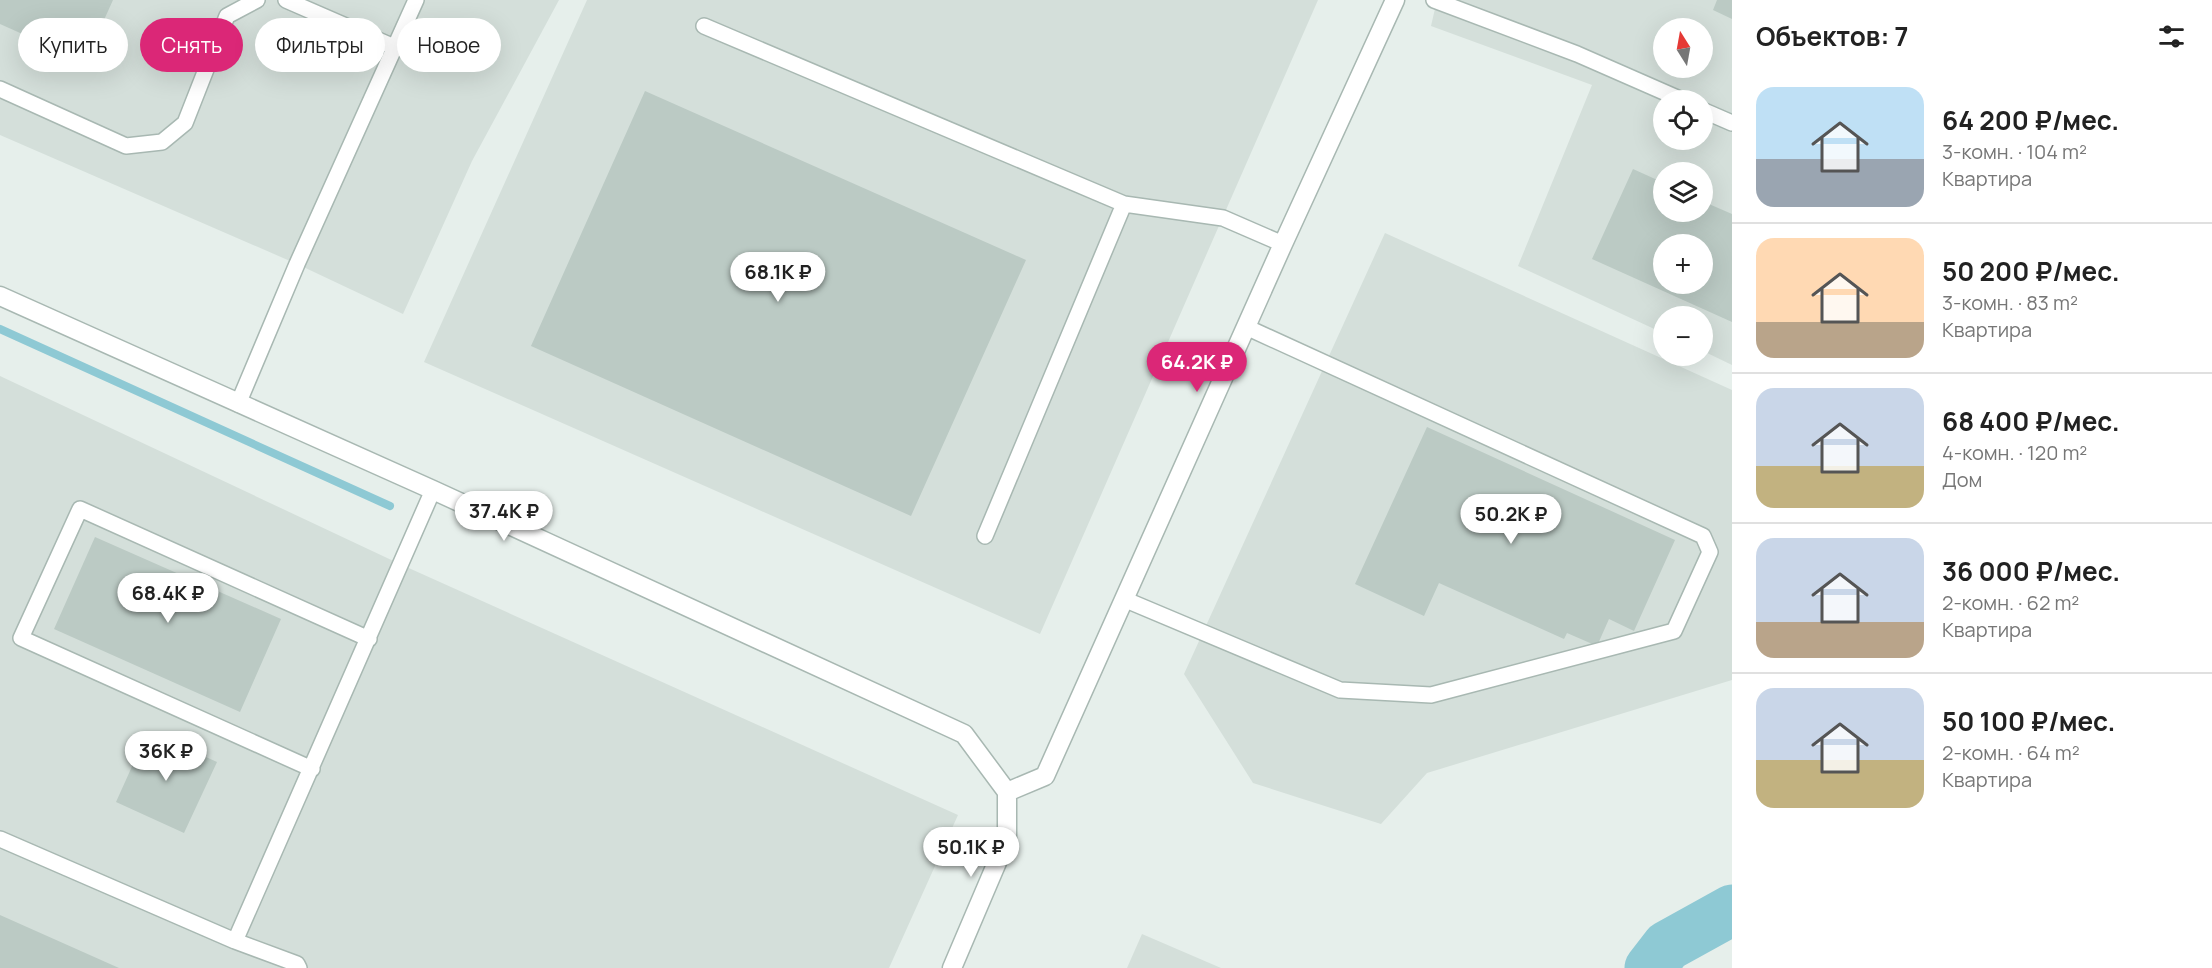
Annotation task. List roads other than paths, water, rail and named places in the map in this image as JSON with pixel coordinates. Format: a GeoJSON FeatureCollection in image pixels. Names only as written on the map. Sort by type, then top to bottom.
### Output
{"type":"FeatureCollection","features":[{"type":"Feature","properties":{"kind":"street"},"geometry":{"type":"LineString","coordinates":[[1007,792],[1045,776],[1395,0]]}},
{"type":"Feature","properties":{"kind":"street"},"geometry":{"type":"LineString","coordinates":[[0,296],[433,490],[964,734],[1007,792],[1007,839],[952,968]]}},
{"type":"Feature","properties":{"kind":"lane"},"geometry":{"type":"LineString","coordinates":[[0,88],[126,146],[162,142],[185,123],[227,16],[257,0]]}},
{"type":"Feature","properties":{"kind":"lane"},"geometry":{"type":"LineString","coordinates":[[286,0],[394,48]]}},
{"type":"Feature","properties":{"kind":"lane"},"geometry":{"type":"LineString","coordinates":[[238,404],[297,264],[416,0]]}},
{"type":"Feature","properties":{"kind":"lane"},"geometry":{"type":"LineString","coordinates":[[1434,0],[1577,54],[1659,90]]}},
{"type":"Feature","properties":{"kind":"lane"},"geometry":{"type":"LineString","coordinates":[[704,26],[1124,204],[1223,218],[1283,244]]}},
{"type":"Feature","properties":{"kind":"lane"},"geometry":{"type":"LineString","coordinates":[[1713,115],[1732,123]]}},
{"type":"Feature","properties":{"kind":"lane"},"geometry":{"type":"LineString","coordinates":[[985,536],[1124,204]]}},
{"type":"Feature","properties":{"kind":"lane"},"geometry":{"type":"LineString","coordinates":[[1126,600],[1340,690],[1431,695],[1674,631],[1710,552],[1703,536],[1246,327]]}},
{"type":"Feature","properties":{"kind":"lane"},"geometry":{"type":"LineString","coordinates":[[235,941],[433,490]]}},
{"type":"Feature","properties":{"kind":"lane"},"geometry":{"type":"LineString","coordinates":[[312,769],[21,638],[80,509],[369,639]]}},
{"type":"Feature","properties":{"kind":"lane"},"geometry":{"type":"LineString","coordinates":[[0,839],[235,941],[297,964],[299,968]]}},
{"type":"Feature","properties":{"kind":"waterway"},"geometry":{"type":"LineString","coordinates":[[0,329],[390,506]]}},
{"type":"Feature","properties":{"kind":"waterway"},"geometry":{"type":"LineString","coordinates":[[1650,968],[1667,946],[1732,910]]}}]}
